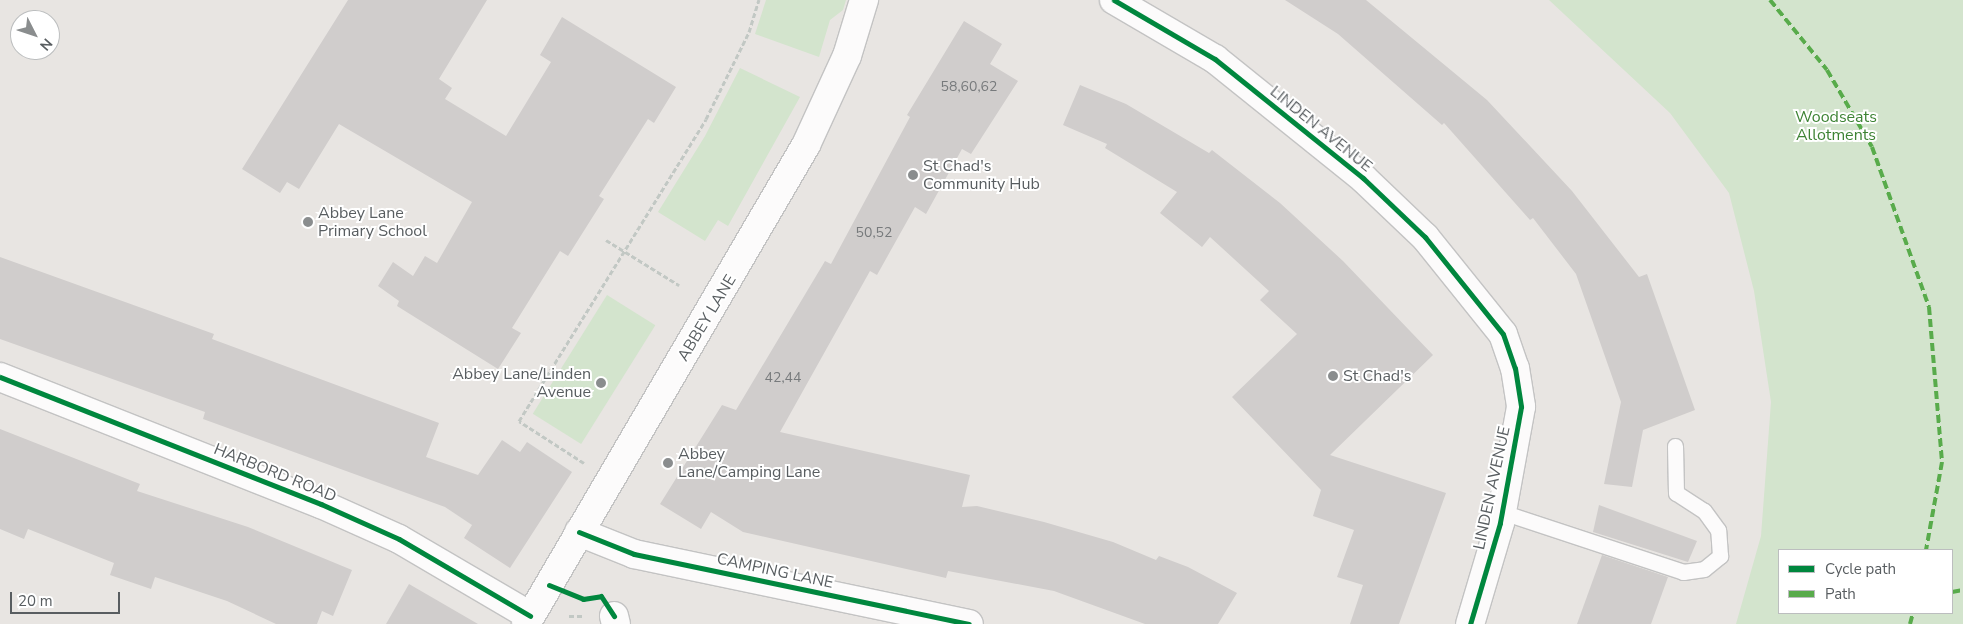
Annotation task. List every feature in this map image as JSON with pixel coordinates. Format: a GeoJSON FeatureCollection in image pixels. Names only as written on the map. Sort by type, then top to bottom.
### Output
{"type":"FeatureCollection","features":[{"type":"Feature","properties":{"kind":"street","name":"ABBEY LANE"},"geometry":{"type":"LineString","coordinates":[[528,620],[806,145],[847,56],[864,0]]}},
{"type":"Feature","properties":{"kind":"street","name":"LINDEN AVENUE"},"geometry":{"type":"LineString","coordinates":[[1114,0],[1215,60],[1299,126],[1426,237],[1475,296],[1502,334],[1514,368],[1521,407],[1502,512],[1470,624]]}},
{"type":"Feature","properties":{"kind":"street","name":"HARBORD ROAD"},"geometry":{"type":"LineString","coordinates":[[0,377],[321,504],[399,539],[528,620]]}},
{"type":"Feature","properties":{"kind":"street","name":"CAMPING LANE"},"geometry":{"type":"LineString","coordinates":[[580,532],[634,554],[969,624]]}},
{"type":"Feature","properties":{"kind":"lane"},"geometry":{"type":"LineString","coordinates":[[1502,512],[1683,572],[1704,569],[1720,556],[1718,530],[1704,511],[1676,493],[1675,446]]}},
{"type":"Feature","properties":{"kind":"path"},"geometry":{"type":"LineString","coordinates":[[586,464],[519,421],[706,119],[749,32],[759,0]]}},
{"type":"Feature","properties":{"kind":"path"},"geometry":{"type":"LineString","coordinates":[[606,240],[680,285]]}},
{"type":"Feature","properties":{"kind":"green space"},"geometry":{"type":"Polygon","coordinates":[[[766,0],[846,0],[843,10],[830,20],[819,57],[755,34],[766,0]]]}},
{"type":"Feature","properties":{"kind":"green space","name":"Woodseats Allotments"},"geometry":{"type":"Polygon","coordinates":[[[1549,0],[1963,0],[1963,624],[1736,624],[1761,536],[1771,402],[1754,291],[1729,193],[1670,113],[1549,0]]]}},
{"type":"Feature","properties":{"kind":"green space"},"geometry":{"type":"Polygon","coordinates":[[[740,68],[800,97],[728,226],[718,220],[705,241],[658,212],[705,136],[740,68]]]}},
{"type":"Feature","properties":{"kind":"green space"},"geometry":{"type":"Polygon","coordinates":[[[607,295],[655,325],[581,444],[533,414],[607,295]]]}},
{"type":"Feature","properties":{"kind":"building"},"geometry":{"type":"Polygon","coordinates":[[[348,0],[487,0],[439,79],[452,88],[445,99],[506,136],[551,62],[540,55],[562,17],[676,87],[654,123],[648,119],[599,196],[604,199],[568,256],[560,251],[512,328],[521,333],[498,369],[397,306],[399,301],[378,286],[393,262],[413,276],[425,256],[437,263],[472,202],[339,124],[299,189],[287,182],[280,193],[242,169],[348,0]]]}},
{"type":"Feature","properties":{"kind":"building"},"geometry":{"type":"Polygon","coordinates":[[[1285,0],[1366,0],[1487,100],[1572,191],[1639,277],[1647,274],[1695,410],[1643,430],[1632,487],[1604,484],[1621,402],[1576,274],[1533,218],[1530,220],[1444,123],[1442,125],[1338,34],[1285,0]]]}},
{"type":"Feature","properties":{"kind":"building"},"geometry":{"type":"Polygon","coordinates":[[[964,21],[1002,44],[990,64],[1018,81],[971,154],[962,149],[926,214],[915,207],[877,275],[870,271],[780,432],[970,475],[962,507],[977,506],[1044,522],[1113,542],[1156,560],[1159,556],[1188,567],[1237,593],[1218,624],[1145,624],[1054,591],[948,571],[946,578],[743,532],[711,512],[701,529],[660,504],[722,405],[736,410],[825,261],[831,264],[910,117],[907,115],[964,21]]]}},
{"type":"Feature","properties":{"kind":"building"},"geometry":{"type":"Polygon","coordinates":[[[1080,85],[1126,104],[1209,153],[1212,150],[1280,203],[1343,261],[1433,355],[1330,455],[1446,493],[1399,624],[1350,624],[1363,585],[1337,577],[1354,530],[1313,516],[1321,490],[1232,397],[1297,334],[1260,300],[1269,291],[1210,237],[1202,247],[1160,213],[1177,192],[1105,148],[1107,144],[1063,125],[1080,85]]]}},
{"type":"Feature","properties":{"kind":"building"},"geometry":{"type":"Polygon","coordinates":[[[0,257],[214,334],[212,339],[439,423],[426,457],[478,475],[502,440],[520,452],[527,442],[572,472],[510,568],[464,538],[472,525],[445,507],[203,419],[205,412],[0,339],[0,257]]]}},
{"type":"Feature","properties":{"kind":"building"},"geometry":{"type":"Polygon","coordinates":[[[0,429],[140,484],[137,491],[248,527],[352,570],[333,616],[322,611],[317,624],[276,624],[227,601],[155,577],[151,589],[110,575],[114,563],[28,529],[24,539],[0,529],[0,429]]]}},
{"type":"Feature","properties":{"kind":"building"},"geometry":{"type":"Polygon","coordinates":[[[1599,505],[1697,541],[1688,562],[1593,532],[1599,505]]]}},
{"type":"Feature","properties":{"kind":"building"},"geometry":{"type":"Polygon","coordinates":[[[1602,555],[1668,577],[1651,624],[1577,624],[1602,555]]]}},
{"type":"Feature","properties":{"kind":"building"},"geometry":{"type":"Polygon","coordinates":[[[409,584],[478,624],[386,624],[409,584]]]}},
{"type":"Feature","properties":{"kind":"marked path"},"geometry":{"type":"LineString","coordinates":[[1770,0],[1827,70],[1872,147],[1929,307],[1942,462],[1926,549]]}},
{"type":"Feature","properties":{"kind":"marked path"},"geometry":{"type":"LineString","coordinates":[[1953,592],[1963,590]]}},
{"type":"Feature","properties":{"kind":"marked path"},"geometry":{"type":"LineString","coordinates":[[1910,624],[1913,614]]}},
{"type":"Feature","properties":{"kind":"cycle path"},"geometry":{"type":"LineString","coordinates":[[1114,0],[1215,59],[1363,178],[1425,237],[1503,334],[1515,368],[1521,407],[1500,523],[1470,624]]}},
{"type":"Feature","properties":{"kind":"cycle path"},"geometry":{"type":"LineString","coordinates":[[0,377],[321,504],[399,539],[530,616]]}},
{"type":"Feature","properties":{"kind":"cycle path"},"geometry":{"type":"LineString","coordinates":[[579,532],[634,554],[969,624]]}},
{"type":"Feature","properties":{"kind":"cycle path"},"geometry":{"type":"LineString","coordinates":[[549,585],[583,599],[601,596],[614,616]]}},
{"type":"Feature","properties":{"kind":"place","name":"St Chad's Community Hub"},"geometry":{"type":"Point","coordinates":[913,175]}},
{"type":"Feature","properties":{"kind":"place","name":"Abbey Lane Primary School"},"geometry":{"type":"Point","coordinates":[308,222]}},
{"type":"Feature","properties":{"kind":"place","name":"St Chad's"},"geometry":{"type":"Point","coordinates":[1333,376]}},
{"type":"Feature","properties":{"kind":"place","name":"Abbey Lane/Linden Avenue"},"geometry":{"type":"Point","coordinates":[601,383]}},
{"type":"Feature","properties":{"kind":"place","name":"Abbey Lane/Camping Lane"},"geometry":{"type":"Point","coordinates":[668,463]}}]}
